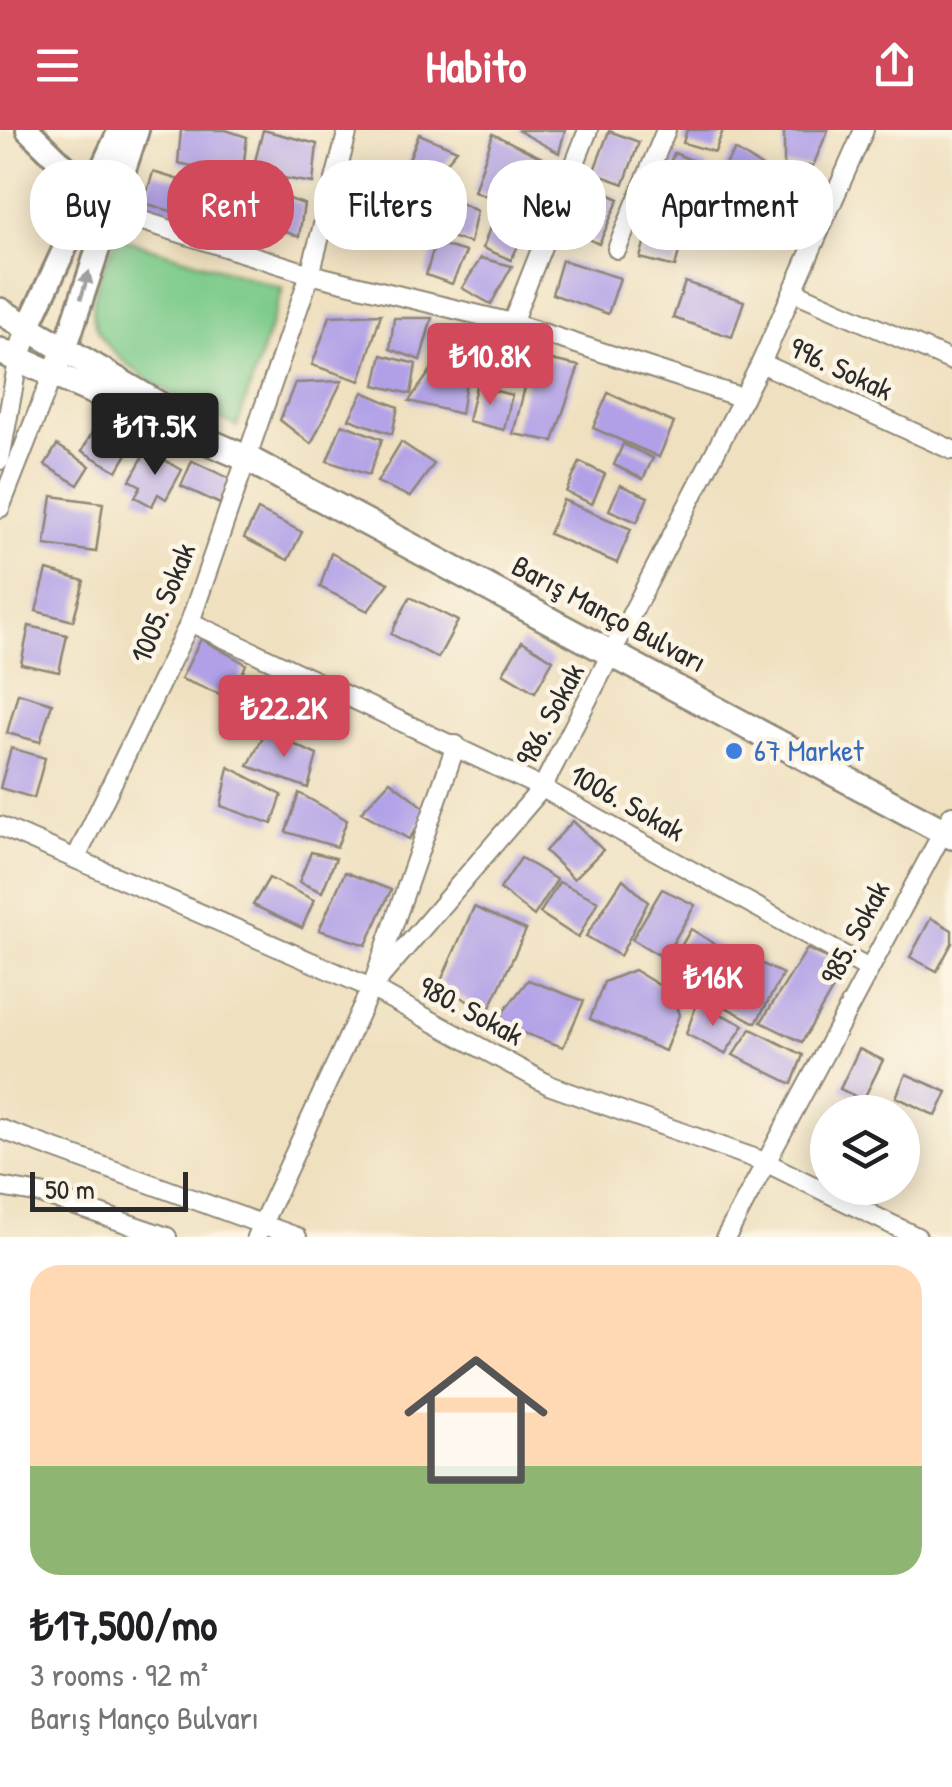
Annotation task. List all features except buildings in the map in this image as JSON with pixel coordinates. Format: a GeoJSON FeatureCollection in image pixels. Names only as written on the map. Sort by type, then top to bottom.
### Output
{"type":"FeatureCollection","features":[{"type":"Feature","properties":{"kind":"main road","name":"Barış Manço Bulvarı"},"geometry":{"type":"LineString","coordinates":[[0,311],[66,346],[240,455],[948,827]]}},
{"type":"Feature","properties":{"kind":"main road","name":"Barış Manço Bulvarı"},"geometry":{"type":"LineString","coordinates":[[9,356],[240,455]]}},
{"type":"Feature","properties":{"kind":"street"},"geometry":{"type":"LineString","coordinates":[[28,130],[58,160]]}},
{"type":"Feature","properties":{"kind":"street","name":"1005. Sokak"},"geometry":{"type":"LineString","coordinates":[[76,858],[190,622],[240,455],[310,274],[348,130]]}},
{"type":"Feature","properties":{"kind":"street"},"geometry":{"type":"LineString","coordinates":[[512,323],[588,130]]}},
{"type":"Feature","properties":{"kind":"street"},"geometry":{"type":"LineString","coordinates":[[617,248],[666,130]]}},
{"type":"Feature","properties":{"kind":"street","name":"986. Sokak"},"geometry":{"type":"LineString","coordinates":[[259,1230],[371,988],[542,788],[761,363],[864,130]]}},
{"type":"Feature","properties":{"kind":"street"},"geometry":{"type":"LineString","coordinates":[[107,160],[122,133]]}},
{"type":"Feature","properties":{"kind":"street"},"geometry":{"type":"LineString","coordinates":[[117,160],[122,133]]}},
{"type":"Feature","properties":{"kind":"street"},"geometry":{"type":"LineString","coordinates":[[147,222],[310,274],[512,323],[742,398]]}},
{"type":"Feature","properties":{"kind":"street"},"geometry":{"type":"LineString","coordinates":[[0,460],[9,356],[29,325],[63,250]]}},
{"type":"Feature","properties":{"kind":"street"},"geometry":{"type":"LineString","coordinates":[[1,497],[66,346],[96,250]]}},
{"type":"Feature","properties":{"kind":"street"},"geometry":{"type":"LineString","coordinates":[[794,292],[952,361]]}},
{"type":"Feature","properties":{"kind":"street","name":"996. Sokak"},"geometry":{"type":"LineString","coordinates":[[761,363],[952,450]]}},
{"type":"Feature","properties":{"kind":"street","name":"1006. Sokak"},"geometry":{"type":"LineString","coordinates":[[190,622],[542,788],[867,968]]}},
{"type":"Feature","properties":{"kind":"street"},"geometry":{"type":"LineString","coordinates":[[371,988],[456,745]]}},
{"type":"Feature","properties":{"kind":"street","name":"980. Sokak"},"geometry":{"type":"LineString","coordinates":[[0,826],[371,988],[551,1086],[765,1162],[918,1237]]}},
{"type":"Feature","properties":{"kind":"street","name":"985. Sokak"},"geometry":{"type":"LineString","coordinates":[[726,1237],[867,968],[948,827]]}},
{"type":"Feature","properties":{"kind":"street"},"geometry":{"type":"LineString","coordinates":[[0,1129],[259,1230],[297,1237]]}},
{"type":"Feature","properties":{"kind":"street"},"geometry":{"type":"LineString","coordinates":[[0,1186],[78,1205],[167,1237]]}},
{"type":"Feature","properties":{"kind":"green space"},"geometry":{"type":"Polygon","coordinates":[[[147,246],[283,288],[237,427],[150,380],[109,347],[97,329],[93,310],[111,250],[147,250],[147,246]]]}},
{"type":"Feature","properties":{"kind":"place","name":"67 Market"},"geometry":{"type":"Point","coordinates":[734,751]}}]}
